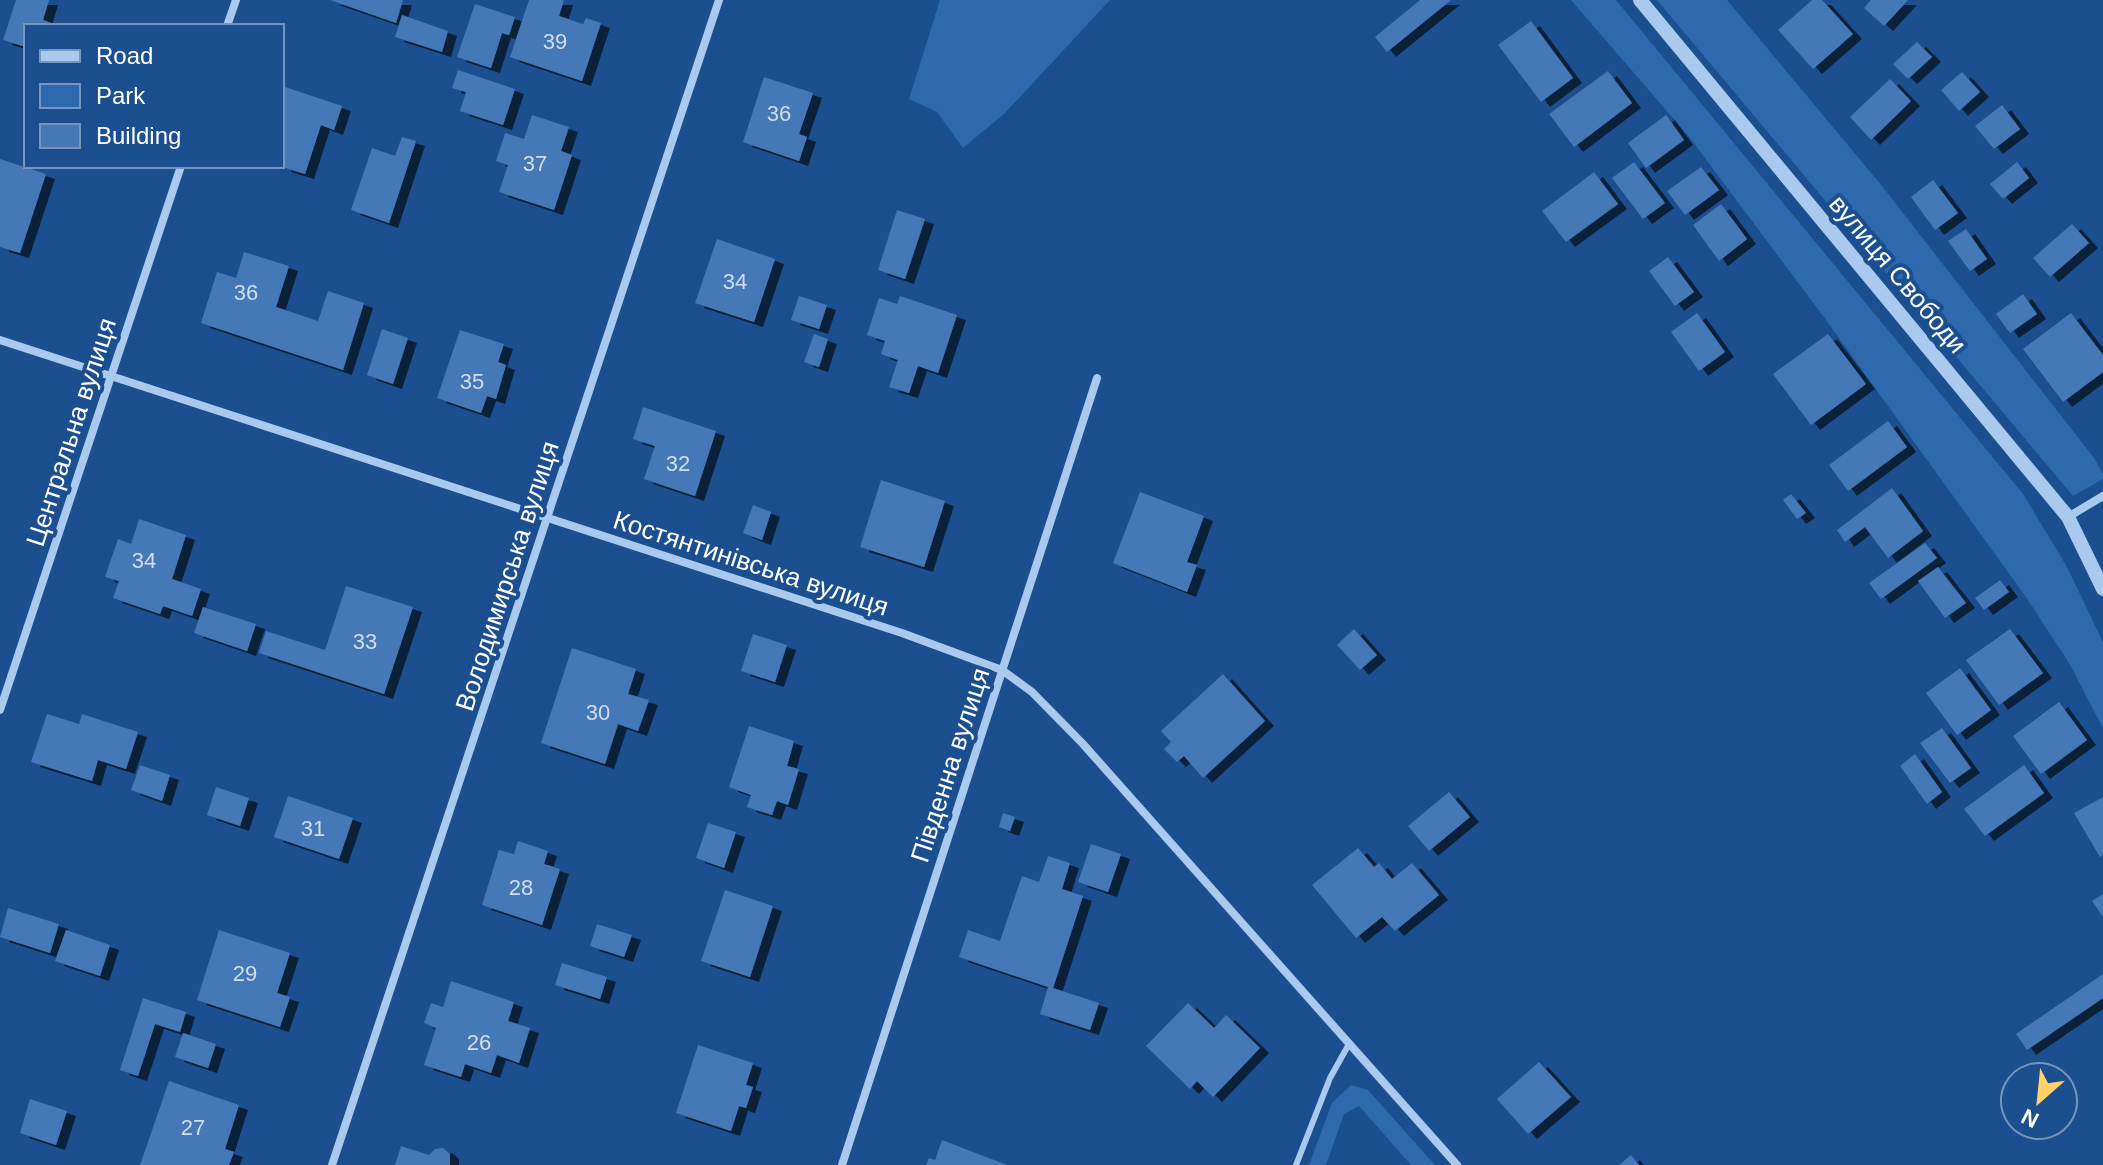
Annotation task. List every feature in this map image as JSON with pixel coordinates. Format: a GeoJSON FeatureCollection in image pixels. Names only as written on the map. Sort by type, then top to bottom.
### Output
{"type":"FeatureCollection","features":[{"type":"Feature","properties":{"kind":"street"},"geometry":{"type":"LineString","coordinates":[[228,24],[236,0]]}},
{"type":"Feature","properties":{"kind":"street","name":"Володимирська вулиця"},"geometry":{"type":"LineString","coordinates":[[332,1165],[719,0]]}},
{"type":"Feature","properties":{"kind":"street","name":"вулиця Свободи"},"geometry":{"type":"LineString","coordinates":[[1640,0],[2068,517],[2103,589]]}},
{"type":"Feature","properties":{"kind":"street","name":"Центральна вулиця"},"geometry":{"type":"LineString","coordinates":[[0,710],[180,168]]}},
{"type":"Feature","properties":{"kind":"street","name":"Костянтинівська вулиця"},"geometry":{"type":"LineString","coordinates":[[0,340],[915,637],[1002,670],[1032,692],[1083,744],[1457,1165]]}},
{"type":"Feature","properties":{"kind":"street","name":"Південна вулиця"},"geometry":{"type":"LineString","coordinates":[[842,1165],[1097,378]]}},
{"type":"Feature","properties":{"kind":"street"},"geometry":{"type":"LineString","coordinates":[[2068,517],[2103,496]]}},
{"type":"Feature","properties":{"kind":"lane"},"geometry":{"type":"LineString","coordinates":[[1296,1165],[1330,1078],[1349,1044]]}},
{"type":"Feature","properties":{"kind":"green space"},"geometry":{"type":"Polygon","coordinates":[[[940,0],[1110,0],[1005,113],[963,148],[937,112],[909,99],[940,0]]]}},
{"type":"Feature","properties":{"kind":"green space"},"geometry":{"type":"Polygon","coordinates":[[[1571,0],[1616,0],[2023,494],[2067,567],[2103,642],[2103,728],[2069,663],[2026,597],[1823,316],[1690,138],[1571,0]]]}},
{"type":"Feature","properties":{"kind":"green space"},"geometry":{"type":"Polygon","coordinates":[[[1657,0],[1727,0],[1882,186],[2094,458],[2103,479],[2073,496],[1657,0]]]}},
{"type":"Feature","properties":{"kind":"green space"},"geometry":{"type":"Polygon","coordinates":[[[1351,1085],[1368,1090],[1435,1165],[1411,1165],[1359,1106],[1344,1114],[1326,1165],[1309,1165],[1332,1103],[1351,1085]]]}},
{"type":"Feature","properties":{"kind":"building"},"geometry":{"type":"Polygon","coordinates":[[[16,0],[49,0],[43,20],[54,24],[24,24],[24,46],[3,40],[16,0]]]}},
{"type":"Feature","properties":{"kind":"building"},"geometry":{"type":"Polygon","coordinates":[[[330,0],[403,0],[396,23],[330,0]]]}},
{"type":"Feature","properties":{"kind":"building"},"geometry":{"type":"Polygon","coordinates":[[[529,0],[564,0],[559,16],[583,24],[586,18],[601,23],[582,81],[510,57],[529,0]]]}},
{"type":"Feature","properties":{"kind":"building"},"geometry":{"type":"Polygon","coordinates":[[[1420,0],[1451,0],[1387,52],[1375,37],[1420,0]]]}},
{"type":"Feature","properties":{"kind":"building"},"geometry":{"type":"Polygon","coordinates":[[[1812,0],[1822,0],[1853,34],[1813,69],[1778,30],[1812,0]]]}},
{"type":"Feature","properties":{"kind":"building"},"geometry":{"type":"Polygon","coordinates":[[[1871,0],[1908,0],[1884,26],[1864,8],[1871,0]]]}},
{"type":"Feature","properties":{"kind":"building"},"geometry":{"type":"Polygon","coordinates":[[[475,4],[515,17],[509,35],[502,33],[491,68],[457,57],[475,4]]]}},
{"type":"Feature","properties":{"kind":"building"},"geometry":{"type":"Polygon","coordinates":[[[402,15],[448,31],[442,52],[395,37],[402,15]]]}},
{"type":"Feature","properties":{"kind":"building"},"geometry":{"type":"Polygon","coordinates":[[[1531,21],[1573,78],[1541,102],[1498,45],[1531,21]]]}},
{"type":"Feature","properties":{"kind":"building"},"geometry":{"type":"Polygon","coordinates":[[[1917,42],[1932,57],[1908,79],[1893,64],[1917,42]]]}},
{"type":"Feature","properties":{"kind":"building"},"geometry":{"type":"Polygon","coordinates":[[[458,70],[515,89],[503,125],[460,111],[466,92],[452,88],[458,70]]]}},
{"type":"Feature","properties":{"kind":"building"},"geometry":{"type":"Polygon","coordinates":[[[1608,71],[1632,103],[1574,147],[1549,114],[1608,71]]]}},
{"type":"Feature","properties":{"kind":"building"},"geometry":{"type":"Polygon","coordinates":[[[1962,72],[1980,92],[1959,111],[1941,90],[1962,72]]]}},
{"type":"Feature","properties":{"kind":"building"},"geometry":{"type":"Polygon","coordinates":[[[764,77],[813,93],[799,134],[807,137],[799,161],[743,142],[764,77]]]}},
{"type":"Feature","properties":{"kind":"building"},"geometry":{"type":"Polygon","coordinates":[[[1890,79],[1911,101],[1871,140],[1850,117],[1890,79]]]}},
{"type":"Feature","properties":{"kind":"building"},"geometry":{"type":"Polygon","coordinates":[[[284,87],[342,106],[334,130],[321,125],[305,174],[284,168],[284,87]]]}},
{"type":"Feature","properties":{"kind":"building"},"geometry":{"type":"Polygon","coordinates":[[[2002,105],[2020,129],[1994,149],[1975,126],[2002,105]]]}},
{"type":"Feature","properties":{"kind":"building"},"geometry":{"type":"Polygon","coordinates":[[[532,115],[569,127],[561,151],[572,155],[554,210],[499,192],[508,165],[496,161],[505,133],[524,139],[532,115]]]}},
{"type":"Feature","properties":{"kind":"building"},"geometry":{"type":"Polygon","coordinates":[[[1666,115],[1684,140],[1646,168],[1628,143],[1666,115]]]}},
{"type":"Feature","properties":{"kind":"building"},"geometry":{"type":"Polygon","coordinates":[[[402,137],[416,141],[389,223],[351,210],[372,148],[395,156],[402,137]]]}},
{"type":"Feature","properties":{"kind":"building"},"geometry":{"type":"Polygon","coordinates":[[[0,159],[46,174],[20,253],[0,247],[0,159]]]}},
{"type":"Feature","properties":{"kind":"building"},"geometry":{"type":"Polygon","coordinates":[[[1634,162],[1665,203],[1643,219],[1612,178],[1634,162]]]}},
{"type":"Feature","properties":{"kind":"building"},"geometry":{"type":"Polygon","coordinates":[[[2017,162],[2029,178],[2003,199],[1990,184],[2017,162]]]}},
{"type":"Feature","properties":{"kind":"building"},"geometry":{"type":"Polygon","coordinates":[[[1701,167],[1719,190],[1685,215],[1667,191],[1701,167]]]}},
{"type":"Feature","properties":{"kind":"building"},"geometry":{"type":"Polygon","coordinates":[[[1594,172],[1618,204],[1566,242],[1542,211],[1594,172]]]}},
{"type":"Feature","properties":{"kind":"building"},"geometry":{"type":"Polygon","coordinates":[[[1933,180],[1958,213],[1935,230],[1911,197],[1933,180]]]}},
{"type":"Feature","properties":{"kind":"building"},"geometry":{"type":"Polygon","coordinates":[[[1721,204],[1747,239],[1719,261],[1693,225],[1721,204]]]}},
{"type":"Feature","properties":{"kind":"building"},"geometry":{"type":"Polygon","coordinates":[[[897,210],[925,219],[905,279],[878,270],[897,210]]]}},
{"type":"Feature","properties":{"kind":"building"},"geometry":{"type":"Polygon","coordinates":[[[2072,224],[2089,243],[2050,277],[2033,258],[2072,224]]]}},
{"type":"Feature","properties":{"kind":"building"},"geometry":{"type":"Polygon","coordinates":[[[1966,229],[1987,259],[1970,271],[1948,241],[1966,229]]]}},
{"type":"Feature","properties":{"kind":"building"},"geometry":{"type":"Polygon","coordinates":[[[717,239],[775,259],[754,322],[695,303],[717,239]]]}},
{"type":"Feature","properties":{"kind":"building"},"geometry":{"type":"Polygon","coordinates":[[[244,252],[289,266],[276,307],[318,321],[328,291],[364,303],[343,370],[201,323],[217,272],[236,278],[244,252]]]}},
{"type":"Feature","properties":{"kind":"building"},"geometry":{"type":"Polygon","coordinates":[[[1668,257],[1694,292],[1675,306],[1649,271],[1668,257]]]}},
{"type":"Feature","properties":{"kind":"building"},"geometry":{"type":"Polygon","coordinates":[[[2023,294],[2037,314],[2010,333],[1996,314],[2023,294]]]}},
{"type":"Feature","properties":{"kind":"building"},"geometry":{"type":"Polygon","coordinates":[[[799,296],[827,305],[819,329],[791,320],[799,296]]]}},
{"type":"Feature","properties":{"kind":"building"},"geometry":{"type":"Polygon","coordinates":[[[900,296],[957,315],[938,373],[918,366],[909,393],[889,387],[898,360],[881,354],[885,341],[867,335],[879,298],[897,304],[900,296]]]}},
{"type":"Feature","properties":{"kind":"building"},"geometry":{"type":"Polygon","coordinates":[[[1697,313],[1725,352],[1699,371],[1671,332],[1697,313]]]}},
{"type":"Feature","properties":{"kind":"building"},"geometry":{"type":"Polygon","coordinates":[[[2071,313],[2103,355],[2103,372],[2063,402],[2023,349],[2071,313]]]}},
{"type":"Feature","properties":{"kind":"building"},"geometry":{"type":"Polygon","coordinates":[[[382,329],[408,338],[393,384],[367,375],[382,329]]]}},
{"type":"Feature","properties":{"kind":"building"},"geometry":{"type":"Polygon","coordinates":[[[460,330],[504,344],[498,362],[506,365],[496,399],[487,396],[481,413],[437,398],[460,330]]]}},
{"type":"Feature","properties":{"kind":"building"},"geometry":{"type":"Polygon","coordinates":[[[814,334],[828,339],[819,367],[804,362],[814,334]]]}},
{"type":"Feature","properties":{"kind":"building"},"geometry":{"type":"Polygon","coordinates":[[[1828,334],[1866,384],[1811,425],[1773,374],[1828,334]]]}},
{"type":"Feature","properties":{"kind":"building"},"geometry":{"type":"Polygon","coordinates":[[[643,407],[716,431],[695,496],[644,479],[655,446],[633,439],[643,407]]]}},
{"type":"Feature","properties":{"kind":"building"},"geometry":{"type":"Polygon","coordinates":[[[1888,421],[1907,447],[1848,491],[1829,465],[1888,421]]]}},
{"type":"Feature","properties":{"kind":"building"},"geometry":{"type":"Polygon","coordinates":[[[881,480],[945,501],[924,567],[860,547],[881,480]]]}},
{"type":"Feature","properties":{"kind":"building"},"geometry":{"type":"Polygon","coordinates":[[[1892,488],[1923,531],[1888,558],[1865,527],[1845,542],[1837,530],[1892,488]]]}},
{"type":"Feature","properties":{"kind":"building"},"geometry":{"type":"Polygon","coordinates":[[[1140,492],[1204,516],[1187,562],[1197,565],[1187,592],[1113,563],[1140,492]]]}},
{"type":"Feature","properties":{"kind":"building"},"geometry":{"type":"Polygon","coordinates":[[[1791,494],[1806,513],[1797,519],[1783,500],[1791,494]]]}},
{"type":"Feature","properties":{"kind":"building"},"geometry":{"type":"Polygon","coordinates":[[[753,505],[771,512],[762,540],[743,533],[753,505]]]}},
{"type":"Feature","properties":{"kind":"building"},"geometry":{"type":"Polygon","coordinates":[[[139,519],[186,535],[172,579],[201,589],[192,616],[163,606],[160,614],[113,598],[119,581],[105,577],[118,539],[131,544],[139,519]]]}},
{"type":"Feature","properties":{"kind":"building"},"geometry":{"type":"Polygon","coordinates":[[[1925,543],[1937,558],[1881,599],[1869,583],[1925,543]]]}},
{"type":"Feature","properties":{"kind":"building"},"geometry":{"type":"Polygon","coordinates":[[[1938,567],[1966,603],[1945,618],[1918,581],[1938,567]]]}},
{"type":"Feature","properties":{"kind":"building"},"geometry":{"type":"Polygon","coordinates":[[[2000,580],[2009,592],[1984,610],[1975,598],[2000,580]]]}},
{"type":"Feature","properties":{"kind":"building"},"geometry":{"type":"Polygon","coordinates":[[[346,586],[413,607],[384,694],[259,653],[266,631],[325,650],[346,586]]]}},
{"type":"Feature","properties":{"kind":"building"},"geometry":{"type":"Polygon","coordinates":[[[203,607],[256,624],[247,651],[194,633],[203,607]]]}},
{"type":"Feature","properties":{"kind":"building"},"geometry":{"type":"Polygon","coordinates":[[[1354,629],[1377,655],[1360,670],[1337,645],[1354,629]]]}},
{"type":"Feature","properties":{"kind":"building"},"geometry":{"type":"Polygon","coordinates":[[[2010,629],[2043,673],[1999,705],[1966,660],[2010,629]]]}},
{"type":"Feature","properties":{"kind":"building"},"geometry":{"type":"Polygon","coordinates":[[[753,634],[787,645],[775,682],[741,671],[753,634]]]}},
{"type":"Feature","properties":{"kind":"building"},"geometry":{"type":"Polygon","coordinates":[[[572,648],[636,669],[628,694],[649,700],[638,731],[618,724],[605,764],[541,743],[572,648]]]}},
{"type":"Feature","properties":{"kind":"building"},"geometry":{"type":"Polygon","coordinates":[[[1960,668],[1991,710],[1957,735],[1926,693],[1960,668]]]}},
{"type":"Feature","properties":{"kind":"building"},"geometry":{"type":"Polygon","coordinates":[[[1223,674],[1265,721],[1203,778],[1184,756],[1177,762],[1164,749],[1171,742],[1161,731],[1223,674]]]}},
{"type":"Feature","properties":{"kind":"building"},"geometry":{"type":"Polygon","coordinates":[[[2059,702],[2087,740],[2041,774],[2013,736],[2059,702]]]}},
{"type":"Feature","properties":{"kind":"building"},"geometry":{"type":"Polygon","coordinates":[[[47,714],[79,724],[82,714],[138,732],[126,769],[98,760],[92,781],[31,762],[47,714]]]}},
{"type":"Feature","properties":{"kind":"building"},"geometry":{"type":"Polygon","coordinates":[[[749,726],[794,741],[787,766],[799,769],[788,805],[777,801],[772,815],[747,807],[751,795],[729,787],[749,726]]]}},
{"type":"Feature","properties":{"kind":"building"},"geometry":{"type":"Polygon","coordinates":[[[1942,728],[1971,768],[1950,783],[1920,743],[1942,728]]]}},
{"type":"Feature","properties":{"kind":"building"},"geometry":{"type":"Polygon","coordinates":[[[1915,754],[1942,792],[1927,804],[1900,766],[1915,754]]]}},
{"type":"Feature","properties":{"kind":"building"},"geometry":{"type":"Polygon","coordinates":[[[140,765],[170,775],[162,801],[131,790],[140,765]]]}},
{"type":"Feature","properties":{"kind":"building"},"geometry":{"type":"Polygon","coordinates":[[[2024,765],[2044,793],[1985,836],[1964,809],[2024,765]]]}},
{"type":"Feature","properties":{"kind":"building"},"geometry":{"type":"Polygon","coordinates":[[[216,787],[249,798],[240,826],[207,815],[216,787]]]}},
{"type":"Feature","properties":{"kind":"building"},"geometry":{"type":"Polygon","coordinates":[[[1449,792],[1470,817],[1429,851],[1408,826],[1449,792]]]}},
{"type":"Feature","properties":{"kind":"building"},"geometry":{"type":"Polygon","coordinates":[[[288,796],[353,818],[339,859],[274,837],[288,796]]]}},
{"type":"Feature","properties":{"kind":"building"},"geometry":{"type":"Polygon","coordinates":[[[2103,797],[2103,855],[2100,857],[2074,813],[2103,797]]]}},
{"type":"Feature","properties":{"kind":"building"},"geometry":{"type":"Polygon","coordinates":[[[1003,813],[1015,817],[1010,831],[999,827],[1003,813]]]}},
{"type":"Feature","properties":{"kind":"building"},"geometry":{"type":"Polygon","coordinates":[[[708,823],[736,832],[724,868],[696,858],[708,823]]]}},
{"type":"Feature","properties":{"kind":"building"},"geometry":{"type":"Polygon","coordinates":[[[518,841],[548,851],[544,864],[560,869],[542,925],[482,905],[499,850],[514,854],[518,841]]]}},
{"type":"Feature","properties":{"kind":"building"},"geometry":{"type":"Polygon","coordinates":[[[1091,844],[1121,854],[1108,892],[1078,882],[1091,844]]]}},
{"type":"Feature","properties":{"kind":"building"},"geometry":{"type":"Polygon","coordinates":[[[1358,848],[1374,867],[1379,863],[1392,879],[1412,863],[1439,895],[1395,931],[1382,917],[1356,938],[1312,885],[1358,848]]]}},
{"type":"Feature","properties":{"kind":"building"},"geometry":{"type":"Polygon","coordinates":[[[1048,856],[1070,863],[1062,889],[1083,896],[1053,988],[1099,1003],[1090,1030],[1040,1014],[1048,987],[959,957],[968,930],[1000,941],[1022,876],[1039,882],[1048,856]]]}},
{"type":"Feature","properties":{"kind":"building"},"geometry":{"type":"Polygon","coordinates":[[[725,890],[773,906],[750,977],[701,961],[725,890]]]}},
{"type":"Feature","properties":{"kind":"building"},"geometry":{"type":"Polygon","coordinates":[[[2103,894],[2103,917],[2092,901],[2103,894]]]}},
{"type":"Feature","properties":{"kind":"building"},"geometry":{"type":"Polygon","coordinates":[[[8,908],[59,924],[50,953],[0,937],[8,908]]]}},
{"type":"Feature","properties":{"kind":"building"},"geometry":{"type":"Polygon","coordinates":[[[597,924],[632,935],[624,957],[590,946],[597,924]]]}},
{"type":"Feature","properties":{"kind":"building"},"geometry":{"type":"Polygon","coordinates":[[[66,930],[110,945],[100,976],[55,961],[66,930]]]}},
{"type":"Feature","properties":{"kind":"building"},"geometry":{"type":"Polygon","coordinates":[[[219,930],[290,953],[277,993],[290,997],[280,1027],[197,1000],[219,930]]]}},
{"type":"Feature","properties":{"kind":"building"},"geometry":{"type":"Polygon","coordinates":[[[562,963],[607,977],[600,999],[555,985],[562,963]]]}},
{"type":"Feature","properties":{"kind":"building"},"geometry":{"type":"Polygon","coordinates":[[[2103,974],[2103,998],[2027,1050],[2016,1034],[2103,974]]]}},
{"type":"Feature","properties":{"kind":"building"},"geometry":{"type":"Polygon","coordinates":[[[451,981],[514,1002],[508,1021],[530,1028],[519,1063],[497,1055],[491,1073],[465,1064],[461,1077],[424,1065],[436,1028],[424,1023],[431,1003],[443,1007],[451,981]]]}},
{"type":"Feature","properties":{"kind":"building"},"geometry":{"type":"Polygon","coordinates":[[[143,998],[186,1012],[180,1032],[155,1024],[138,1076],[120,1070],[143,998]]]}},
{"type":"Feature","properties":{"kind":"building"},"geometry":{"type":"Polygon","coordinates":[[[1188,1003],[1214,1028],[1226,1015],[1260,1048],[1213,1097],[1197,1081],[1190,1089],[1146,1046],[1188,1003]]]}},
{"type":"Feature","properties":{"kind":"building"},"geometry":{"type":"Polygon","coordinates":[[[183,1033],[216,1044],[208,1068],[175,1057],[183,1033]]]}},
{"type":"Feature","properties":{"kind":"building"},"geometry":{"type":"Polygon","coordinates":[[[698,1045],[753,1063],[746,1085],[753,1087],[746,1108],[739,1106],[731,1131],[676,1113],[698,1045]]]}},
{"type":"Feature","properties":{"kind":"building"},"geometry":{"type":"Polygon","coordinates":[[[1539,1062],[1571,1097],[1528,1134],[1497,1099],[1539,1062]]]}},
{"type":"Feature","properties":{"kind":"building"},"geometry":{"type":"Polygon","coordinates":[[[169,1081],[239,1105],[225,1149],[234,1152],[229,1165],[140,1165],[169,1081]]]}},
{"type":"Feature","properties":{"kind":"building"},"geometry":{"type":"Polygon","coordinates":[[[30,1099],[67,1111],[56,1145],[20,1133],[30,1099]]]}},
{"type":"Feature","properties":{"kind":"building"},"geometry":{"type":"Polygon","coordinates":[[[942,1140],[1007,1165],[926,1165],[929,1158],[935,1160],[942,1140]]]}},
{"type":"Feature","properties":{"kind":"building"},"geometry":{"type":"Polygon","coordinates":[[[401,1146],[429,1155],[435,1149],[443,1148],[450,1154],[450,1165],[395,1165],[401,1146]]]}},
{"type":"Feature","properties":{"kind":"building"},"geometry":{"type":"Polygon","coordinates":[[[1631,1155],[1639,1165],[1619,1165],[1631,1155]]]}}]}
